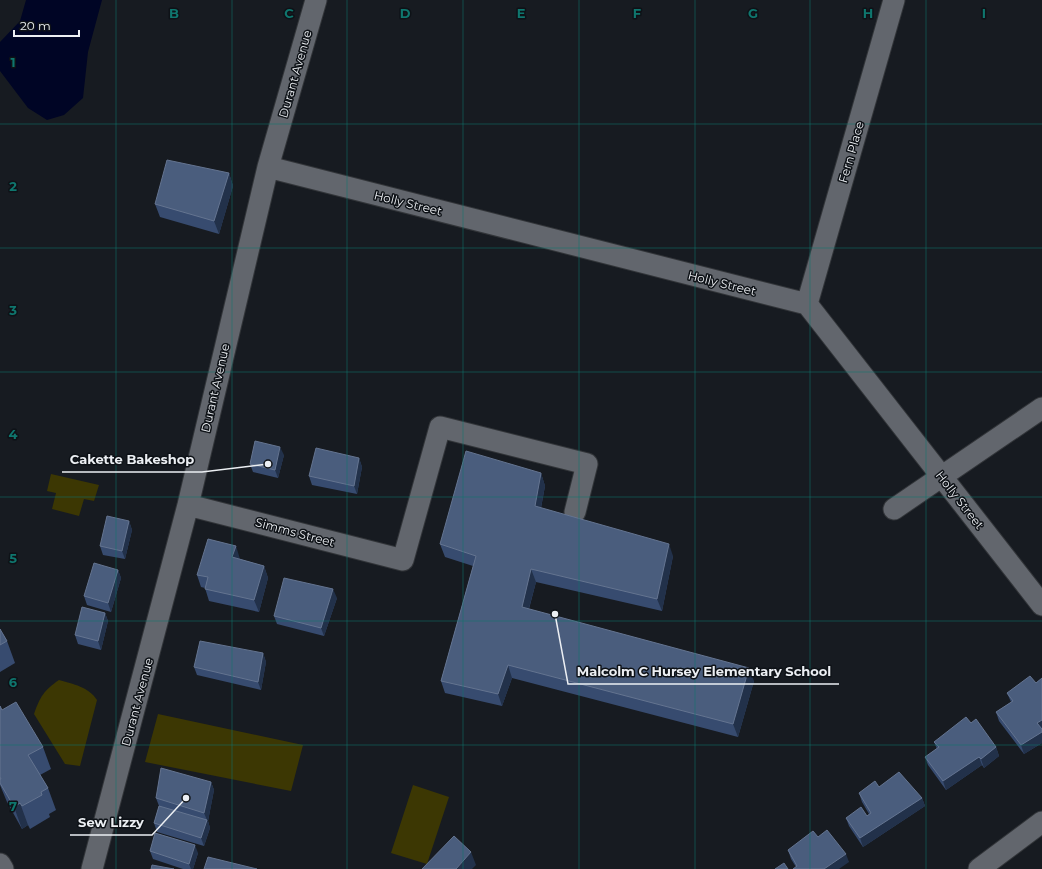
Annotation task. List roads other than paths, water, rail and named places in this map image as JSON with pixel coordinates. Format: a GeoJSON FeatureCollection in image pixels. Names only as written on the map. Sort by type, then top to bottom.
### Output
{"type":"FeatureCollection","features":[{"type":"Feature","properties":{"kind":"street","name":"Durant Avenue"},"geometry":{"type":"LineString","coordinates":[[92,869],[188,504],[268,167],[316,0]]}},
{"type":"Feature","properties":{"kind":"street","name":"Fern Place"},"geometry":{"type":"LineString","coordinates":[[807,304],[894,0]]}},
{"type":"Feature","properties":{"kind":"street","name":"Holly Street"},"geometry":{"type":"LineString","coordinates":[[268,167],[807,304],[1042,605]]}},
{"type":"Feature","properties":{"kind":"street"},"geometry":{"type":"LineString","coordinates":[[894,509],[1042,408]]}},
{"type":"Feature","properties":{"kind":"street","name":"Simms Street"},"geometry":{"type":"LineString","coordinates":[[188,504],[403,560],[440,427],[587,464],[576,512]]}},
{"type":"Feature","properties":{"kind":"street"},"geometry":{"type":"LineString","coordinates":[[979,869],[1042,822]]}},
{"type":"Feature","properties":{"kind":"street"},"geometry":{"type":"LineString","coordinates":[[0,864],[3,869]]}},
{"type":"Feature","properties":{"kind":"water"},"geometry":{"type":"Polygon","coordinates":[[[26,0],[102,0],[88,52],[83,98],[64,115],[47,120],[28,108],[0,71],[0,42],[20,21],[26,0]]]}},
{"type":"Feature","properties":{"kind":"place","name":"Cakette Bakeshop"},"geometry":{"type":"Point","coordinates":[268,464]}},
{"type":"Feature","properties":{"kind":"place","name":"Malcolm C Hursey Elementary School"},"geometry":{"type":"Point","coordinates":[555,614]}},
{"type":"Feature","properties":{"kind":"place","name":"Sew Lizzy"},"geometry":{"type":"Point","coordinates":[186,798]}}]}
